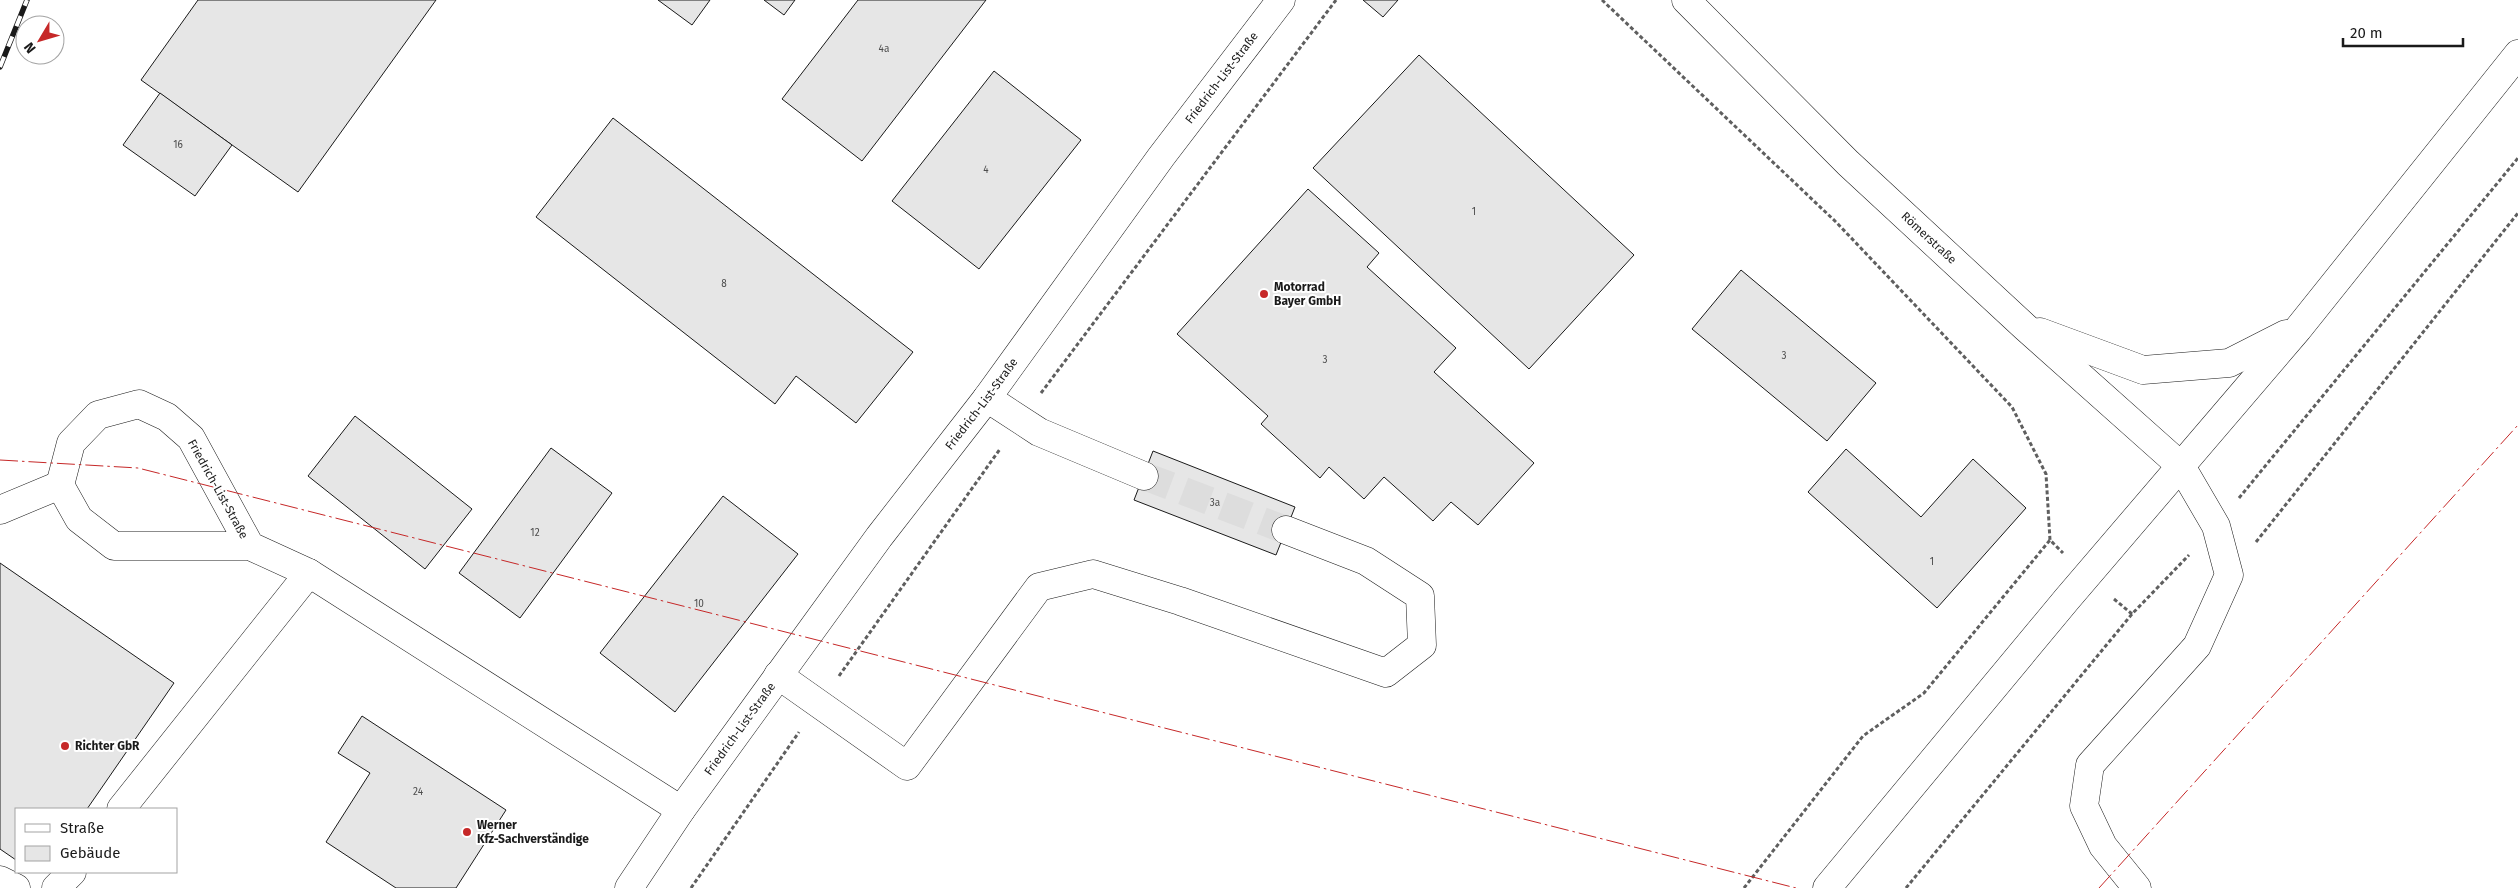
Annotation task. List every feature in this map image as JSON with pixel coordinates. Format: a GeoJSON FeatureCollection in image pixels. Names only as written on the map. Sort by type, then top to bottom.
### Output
{"type":"FeatureCollection","features":[{"type":"Feature","properties":{"kind":"street","name":"Friedrich-List-Straße"},"geometry":{"type":"LineString","coordinates":[[629,888],[681,810],[890,522],[987,398],[1165,151],[1281,0]]}},
{"type":"Feature","properties":{"kind":"street","name":"Römerstraße"},"geometry":{"type":"LineString","coordinates":[[1686,0],[1848,163],[2181,466],[2216,526],[2229,575]]}},
{"type":"Feature","properties":{"kind":"street"},"geometry":{"type":"LineString","coordinates":[[1827,888],[2087,576],[2298,328],[2518,54]]}},
{"type":"Feature","properties":{"kind":"street"},"geometry":{"type":"LineString","coordinates":[[2025,326],[2143,370],[2229,363],[2298,328]]}},
{"type":"Feature","properties":{"kind":"street"},"geometry":{"type":"LineString","coordinates":[[987,398],[1039,432],[1144,476]]}},
{"type":"Feature","properties":{"kind":"street","name":"Friedrich-List-Straße"},"geometry":{"type":"LineString","coordinates":[[250,546],[191,438],[167,416],[139,404],[98,416],[71,443],[60,485],[79,519],[114,546],[250,546],[309,573],[681,810]]}},
{"type":"Feature","properties":{"kind":"street"},"geometry":{"type":"LineString","coordinates":[[0,510],[60,485]]}},
{"type":"Feature","properties":{"kind":"street"},"geometry":{"type":"LineString","coordinates":[[778,675],[907,766],[1039,587],[1093,574],[1180,601],[1386,673],[1422,645],[1420,596],[1366,561],[1286,530]]}},
{"type":"Feature","properties":{"kind":"street"},"geometry":{"type":"LineString","coordinates":[[122,808],[309,573]]}},
{"type":"Feature","properties":{"kind":"street"},"geometry":{"type":"LineString","coordinates":[[2137,888],[2103,846],[2084,806],[2090,765],[2197,646],[2229,575]]}},
{"type":"Feature","properties":{"kind":"street"},"geometry":{"type":"LineString","coordinates":[[56,888],[71,873]]}},
{"type":"Feature","properties":{"kind":"street"},"geometry":{"type":"LineString","coordinates":[[0,880],[16,888]]}},
{"type":"Feature","properties":{"kind":"path"},"geometry":{"type":"LineString","coordinates":[[1602,0],[1836,222],[2012,407],[2046,474],[2050,540],[2087,576],[2132,614]]}},
{"type":"Feature","properties":{"kind":"path"},"geometry":{"type":"LineString","coordinates":[[1906,888],[2132,614],[2216,526],[2518,158]]}},
{"type":"Feature","properties":{"kind":"path"},"geometry":{"type":"LineString","coordinates":[[2229,575],[2518,213]]}},
{"type":"Feature","properties":{"kind":"path"},"geometry":{"type":"LineString","coordinates":[[1744,888],[1862,736],[1924,693],[2050,540]]}},
{"type":"Feature","properties":{"kind":"building"},"geometry":{"type":"Polygon","coordinates":[[[198,0],[436,0],[298,192],[141,80],[198,0]]]}},
{"type":"Feature","properties":{"kind":"building"},"geometry":{"type":"Polygon","coordinates":[[[658,0],[710,0],[692,25],[658,0]]]}},
{"type":"Feature","properties":{"kind":"building"},"geometry":{"type":"Polygon","coordinates":[[[764,0],[795,0],[784,15],[764,0]]]}},
{"type":"Feature","properties":{"kind":"building"},"geometry":{"type":"Polygon","coordinates":[[[858,0],[986,0],[862,161],[782,99],[858,0]]]}},
{"type":"Feature","properties":{"kind":"building"},"geometry":{"type":"Polygon","coordinates":[[[1363,0],[1398,0],[1383,17],[1363,0]]]}},
{"type":"Feature","properties":{"kind":"building"},"geometry":{"type":"Polygon","coordinates":[[[1419,55],[1634,255],[1529,369],[1313,168],[1419,55]]]}},
{"type":"Feature","properties":{"kind":"building"},"geometry":{"type":"Polygon","coordinates":[[[994,71],[1081,140],[979,269],[892,201],[994,71]]]}},
{"type":"Feature","properties":{"kind":"building"},"geometry":{"type":"Polygon","coordinates":[[[160,93],[232,145],[195,196],[123,145],[160,93]]]}},
{"type":"Feature","properties":{"kind":"building"},"geometry":{"type":"Polygon","coordinates":[[[613,118],[913,352],[856,423],[796,376],[775,404],[536,217],[613,118]]]}},
{"type":"Feature","properties":{"kind":"building"},"geometry":{"type":"Polygon","coordinates":[[[1308,189],[1379,253],[1367,267],[1456,348],[1434,372],[1534,463],[1478,525],[1451,502],[1433,521],[1384,477],[1364,499],[1329,467],[1320,478],[1261,424],[1268,416],[1177,334],[1308,189]]]}},
{"type":"Feature","properties":{"kind":"building"},"geometry":{"type":"Polygon","coordinates":[[[1741,270],[1876,383],[1827,441],[1692,329],[1741,270]]]}},
{"type":"Feature","properties":{"kind":"building"},"geometry":{"type":"Polygon","coordinates":[[[355,416],[472,509],[425,569],[308,476],[355,416]]]}},
{"type":"Feature","properties":{"kind":"building"},"geometry":{"type":"Polygon","coordinates":[[[551,448],[612,493],[520,618],[459,573],[551,448]]]}},
{"type":"Feature","properties":{"kind":"building"},"geometry":{"type":"Polygon","coordinates":[[[1846,449],[1921,517],[1973,459],[2026,508],[1937,608],[1808,492],[1846,449]]]}},
{"type":"Feature","properties":{"kind":"building"},"geometry":{"type":"Polygon","coordinates":[[[1153,451],[1295,507],[1276,555],[1134,500],[1153,451]]]}},
{"type":"Feature","properties":{"kind":"building"},"geometry":{"type":"Polygon","coordinates":[[[723,496],[798,554],[675,712],[600,653],[723,496]]]}},
{"type":"Feature","properties":{"kind":"building","name":"Richter GbR"},"geometry":{"type":"Polygon","coordinates":[[[0,563],[174,683],[88,808],[15,808],[15,859],[0,849],[0,563]]]}},
{"type":"Feature","properties":{"kind":"building"},"geometry":{"type":"Polygon","coordinates":[[[362,716],[506,810],[456,888],[396,888],[326,842],[370,773],[338,753],[362,716]]]}},
{"type":"Feature","properties":{"kind":"tunnel"},"geometry":{"type":"LineString","coordinates":[[1144,476],[1286,530]]}},
{"type":"Feature","properties":{"kind":"railway"},"geometry":{"type":"LineString","coordinates":[[0,67],[27,0]]}},
{"type":"Feature","properties":{"kind":"power"},"geometry":{"type":"LineString","coordinates":[[2099,888],[2518,425]]}},
{"type":"Feature","properties":{"kind":"power"},"geometry":{"type":"LineString","coordinates":[[0,460],[138,468],[1796,888]]}},
{"type":"Feature","properties":{"kind":"place","name":"Motorrad Bayer GmbH"},"geometry":{"type":"Point","coordinates":[1264,294]}},
{"type":"Feature","properties":{"kind":"place","name":"Richter GbR"},"geometry":{"type":"Point","coordinates":[65,746]}},
{"type":"Feature","properties":{"kind":"place","name":"Werner Kfz-Sachverständige"},"geometry":{"type":"Point","coordinates":[467,832]}}]}
